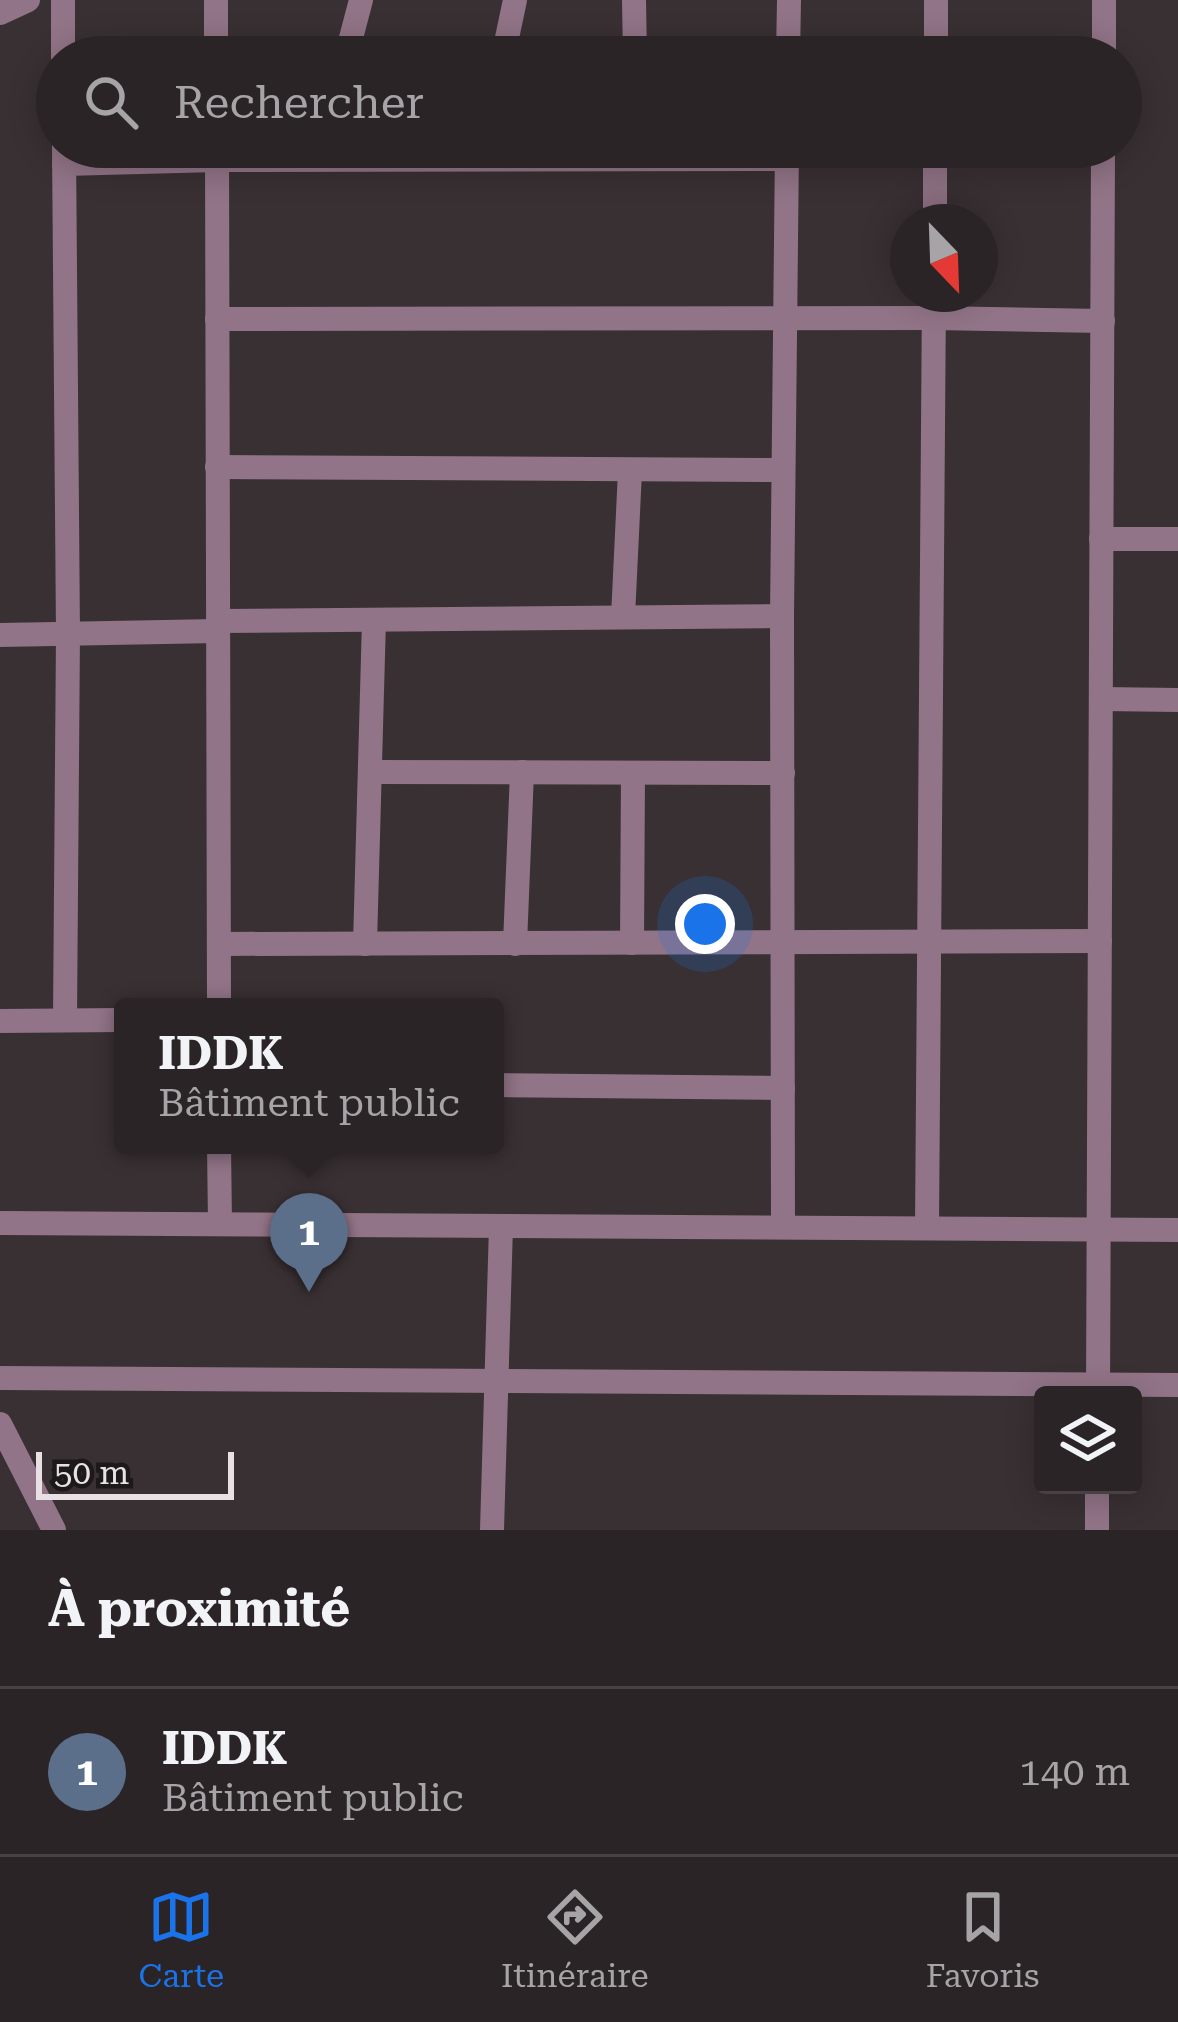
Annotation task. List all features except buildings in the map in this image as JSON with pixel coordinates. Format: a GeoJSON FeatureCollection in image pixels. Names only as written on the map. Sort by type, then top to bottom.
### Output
{"type":"FeatureCollection","features":[{"type":"Feature","properties":{"kind":"street"},"geometry":{"type":"LineString","coordinates":[[0,14],[28,0]]}},
{"type":"Feature","properties":{"kind":"street"},"geometry":{"type":"LineString","coordinates":[[63,0],[63,36]]}},
{"type":"Feature","properties":{"kind":"street"},"geometry":{"type":"LineString","coordinates":[[216,0],[217,36]]}},
{"type":"Feature","properties":{"kind":"street"},"geometry":{"type":"LineString","coordinates":[[352,36],[361,0]]}},
{"type":"Feature","properties":{"kind":"street"},"geometry":{"type":"LineString","coordinates":[[507,36],[515,0]]}},
{"type":"Feature","properties":{"kind":"street"},"geometry":{"type":"LineString","coordinates":[[634,0],[635,36]]}},
{"type":"Feature","properties":{"kind":"street"},"geometry":{"type":"LineString","coordinates":[[788,36],[789,0]]}},
{"type":"Feature","properties":{"kind":"street"},"geometry":{"type":"LineString","coordinates":[[935,36],[936,0]]}},
{"type":"Feature","properties":{"kind":"street"},"geometry":{"type":"LineString","coordinates":[[1104,0],[1104,36]]}},
{"type":"Feature","properties":{"kind":"street"},"geometry":{"type":"LineString","coordinates":[[64,168],[65,1020]]}},
{"type":"Feature","properties":{"kind":"street"},"geometry":{"type":"LineString","coordinates":[[217,168],[219,998]]}},
{"type":"Feature","properties":{"kind":"street"},"geometry":{"type":"LineString","coordinates":[[783,1227],[787,168]]}},
{"type":"Feature","properties":{"kind":"street"},"geometry":{"type":"LineString","coordinates":[[935,168],[935,204]]}},
{"type":"Feature","properties":{"kind":"street"},"geometry":{"type":"LineString","coordinates":[[1098,1386],[1103,168]]}},
{"type":"Feature","properties":{"kind":"street"},"geometry":{"type":"LineString","coordinates":[[217,319],[784,319],[890,310]]}},
{"type":"Feature","properties":{"kind":"street"},"geometry":{"type":"LineString","coordinates":[[927,1228],[934,312]]}},
{"type":"Feature","properties":{"kind":"street"},"geometry":{"type":"LineString","coordinates":[[998,312],[1102,321]]}},
{"type":"Feature","properties":{"kind":"street"},"geometry":{"type":"LineString","coordinates":[[217,467],[783,470]]}},
{"type":"Feature","properties":{"kind":"street"},"geometry":{"type":"LineString","coordinates":[[623,617],[630,471]]}},
{"type":"Feature","properties":{"kind":"street"},"geometry":{"type":"LineString","coordinates":[[1101,539],[1178,539]]}},
{"type":"Feature","properties":{"kind":"street"},"geometry":{"type":"LineString","coordinates":[[0,635],[374,620],[782,616]]}},
{"type":"Feature","properties":{"kind":"street"},"geometry":{"type":"LineString","coordinates":[[365,944],[374,620]]}},
{"type":"Feature","properties":{"kind":"street"},"geometry":{"type":"LineString","coordinates":[[1101,699],[1178,700]]}},
{"type":"Feature","properties":{"kind":"street"},"geometry":{"type":"LineString","coordinates":[[370,772],[783,773]]}},
{"type":"Feature","properties":{"kind":"street"},"geometry":{"type":"LineString","coordinates":[[515,944],[522,772]]}},
{"type":"Feature","properties":{"kind":"street"},"geometry":{"type":"LineString","coordinates":[[632,943],[633,773]]}},
{"type":"Feature","properties":{"kind":"street"},"geometry":{"type":"LineString","coordinates":[[219,944],[1100,941]]}},
{"type":"Feature","properties":{"kind":"street"},"geometry":{"type":"LineString","coordinates":[[0,1021],[114,1020]]}},
{"type":"Feature","properties":{"kind":"street"},"geometry":{"type":"LineString","coordinates":[[504,1085],[783,1088]]}},
{"type":"Feature","properties":{"kind":"street"},"geometry":{"type":"LineString","coordinates":[[219,1154],[220,1224]]}},
{"type":"Feature","properties":{"kind":"street"},"geometry":{"type":"LineString","coordinates":[[0,1223],[1178,1230]]}},
{"type":"Feature","properties":{"kind":"street"},"geometry":{"type":"LineString","coordinates":[[492,1530],[501,1226]]}},
{"type":"Feature","properties":{"kind":"street"},"geometry":{"type":"LineString","coordinates":[[0,1378],[1034,1389]]}},
{"type":"Feature","properties":{"kind":"street"},"geometry":{"type":"LineString","coordinates":[[1142,1387],[1178,1384]]}},
{"type":"Feature","properties":{"kind":"street"},"geometry":{"type":"LineString","coordinates":[[0,1424],[54,1530]]}},
{"type":"Feature","properties":{"kind":"street"},"geometry":{"type":"LineString","coordinates":[[0,1485],[28,1480]]}},
{"type":"Feature","properties":{"kind":"street"},"geometry":{"type":"LineString","coordinates":[[1097,1494],[1097,1530]]}},
{"type":"Feature","properties":{"kind":"place","name":"IDDK"},"geometry":{"type":"Point","coordinates":[309,1292]}}]}
